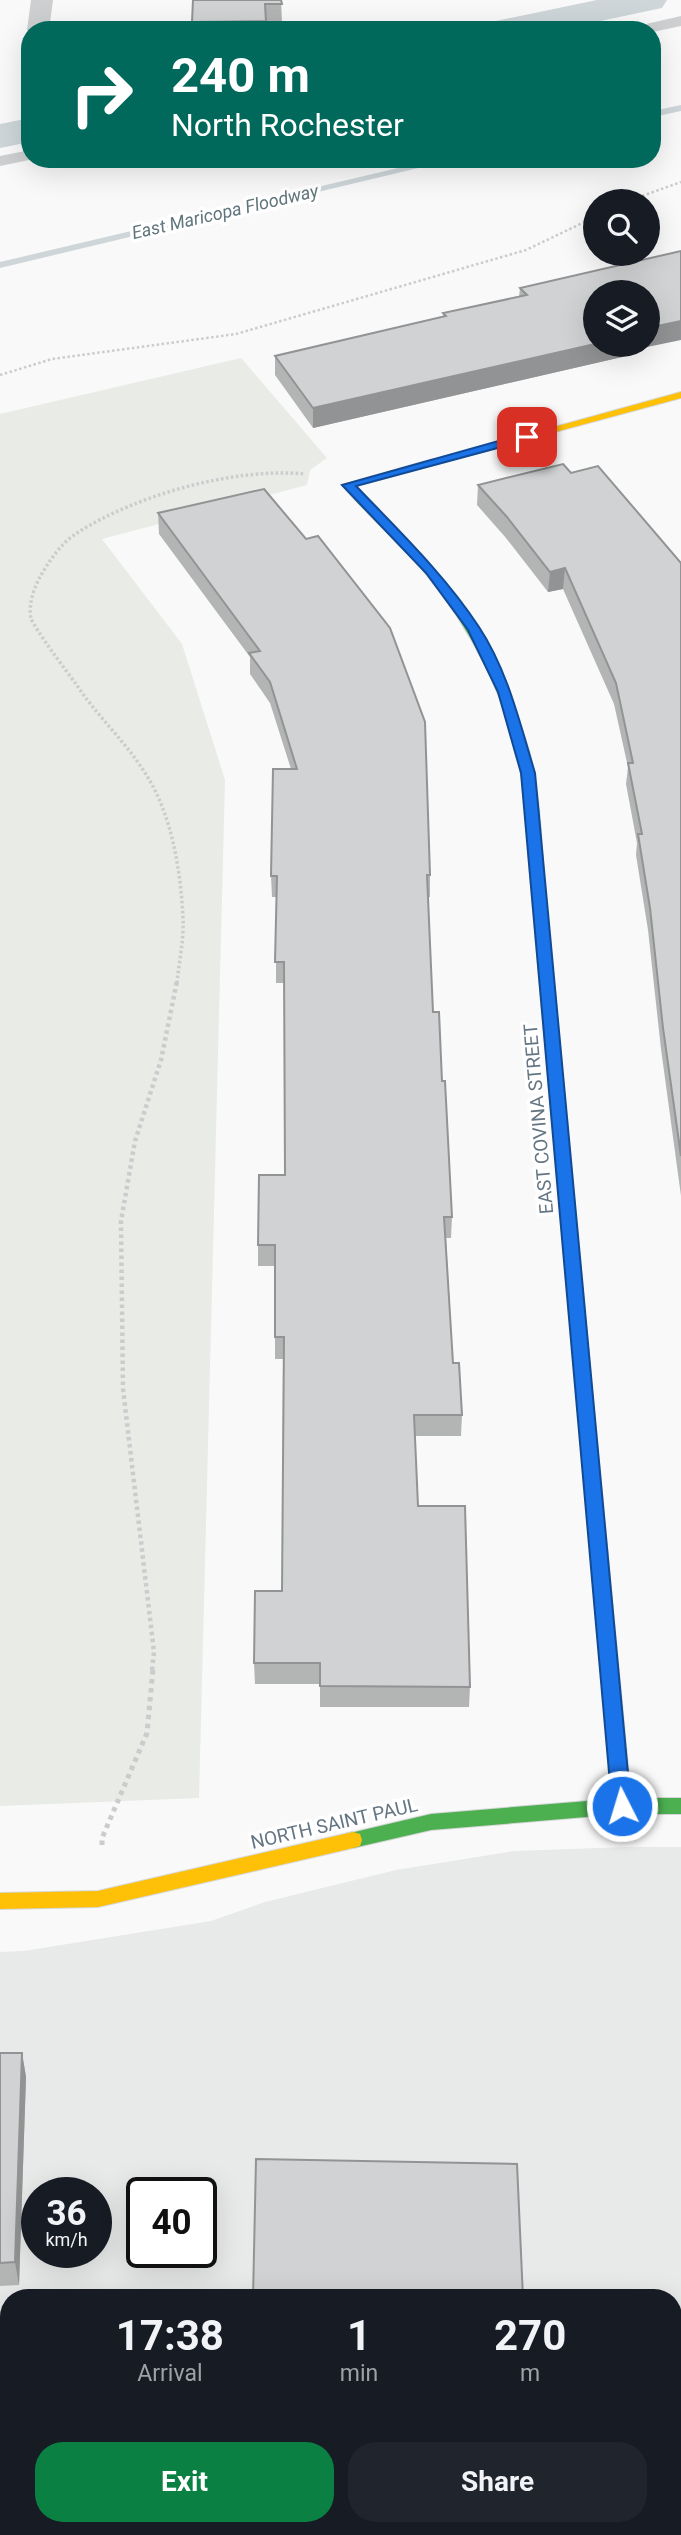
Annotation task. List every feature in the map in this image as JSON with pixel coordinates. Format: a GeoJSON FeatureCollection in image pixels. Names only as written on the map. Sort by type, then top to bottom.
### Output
{"type":"FeatureCollection","features":[{"type":"Feature","properties":{"kind":"street"},"geometry":{"type":"LineString","coordinates":[[39,21],[42,0]]}},
{"type":"Feature","properties":{"kind":"street"},"geometry":{"type":"LineString","coordinates":[[348,485],[681,396]]}},
{"type":"Feature","properties":{"kind":"street","name":"EAST COVINA STREET"},"geometry":{"type":"LineString","coordinates":[[348,485],[430,570],[474,629],[504,692],[528,773],[622,1806]]}},
{"type":"Feature","properties":{"kind":"street","name":"NORTH SAINT PAUL"},"geometry":{"type":"LineString","coordinates":[[0,1901],[98,1899],[431,1822],[622,1806],[681,1806]]}},
{"type":"Feature","properties":{"kind":"lane"},"geometry":{"type":"LineString","coordinates":[[661,25],[681,21]]}},
{"type":"Feature","properties":{"kind":"lane"},"geometry":{"type":"LineString","coordinates":[[0,161],[21,157]]}},
{"type":"Feature","properties":{"kind":"path"},"geometry":{"type":"LineString","coordinates":[[660,190],[681,182]]}},
{"type":"Feature","properties":{"kind":"path"},"geometry":{"type":"LineString","coordinates":[[0,375],[52,359],[236,334],[526,250],[583,223]]}},
{"type":"Feature","properties":{"kind":"path"},"geometry":{"type":"LineString","coordinates":[[98,1899],[102,1838],[147,1733],[154,1653],[122,1389],[121,1221],[135,1141],[160,1060],[176,993],[183,921],[177,869],[166,818],[148,777],[83,695],[31,618],[33,590],[49,561],[75,534],[121,510],[169,493],[234,477],[285,472],[316,474],[348,485]]}},
{"type":"Feature","properties":{"kind":"shaded area"},"geometry":{"type":"Polygon","coordinates":[[[241,358],[327,458],[310,470],[307,485],[102,539],[182,644],[225,780],[199,1798],[0,1806],[0,414],[241,358]]]}},
{"type":"Feature","properties":{"kind":"shaded area"},"geometry":{"type":"Polygon","coordinates":[[[681,1847],[681,2289],[0,2289],[0,1952],[24,1951],[211,1921],[265,1902],[396,1870],[514,1851],[681,1847]]]}},
{"type":"Feature","properties":{"kind":"building"},"geometry":{"type":"Polygon","coordinates":[[[193,0],[281,0],[282,4],[265,4],[266,21],[192,21],[193,0]]]}},
{"type":"Feature","properties":{"kind":"building"},"geometry":{"type":"Polygon","coordinates":[[[681,251],[681,321],[660,325],[660,280],[583,280],[583,347],[313,408],[275,356],[446,316],[443,313],[527,295],[520,288],[616,266],[660,266],[660,256],[681,251]]]}},
{"type":"Feature","properties":{"kind":"building"},"geometry":{"type":"Polygon","coordinates":[[[563,464],[571,473],[598,466],[681,563],[681,1156],[638,834],[642,834],[628,763],[633,763],[616,683],[565,568],[550,572],[478,485],[563,464]]]}},
{"type":"Feature","properties":{"kind":"building"},"geometry":{"type":"Polygon","coordinates":[[[264,489],[306,539],[318,536],[390,628],[425,722],[430,875],[427,875],[433,1012],[439,1012],[442,1081],[445,1081],[452,1217],[444,1217],[453,1363],[459,1363],[462,1415],[414,1415],[418,1506],[465,1506],[470,1687],[320,1686],[320,1663],[254,1663],[255,1591],[282,1591],[284,1337],[275,1337],[275,1245],[258,1245],[259,1175],[285,1175],[284,962],[275,962],[277,876],[271,876],[273,769],[297,769],[270,682],[249,653],[260,651],[158,513],[264,489]]]}},
{"type":"Feature","properties":{"kind":"building"},"geometry":{"type":"Polygon","coordinates":[[[0,2053],[22,2053],[15,2262],[0,2263],[0,2053]]]}},
{"type":"Feature","properties":{"kind":"building"},"geometry":{"type":"Polygon","coordinates":[[[256,2159],[517,2164],[523,2289],[253,2289],[256,2159]]]}},
{"type":"Feature","properties":{"kind":"waterway"},"geometry":{"type":"LineString","coordinates":[[548,21],[649,0]]}},
{"type":"Feature","properties":{"kind":"waterway","name":"East Maricopa Floodway"},"geometry":{"type":"LineString","coordinates":[[661,112],[681,108]]}},
{"type":"Feature","properties":{"kind":"waterway"},"geometry":{"type":"LineString","coordinates":[[0,136],[21,132]]}},
{"type":"Feature","properties":{"kind":"waterway","name":"East Maricopa Floodway"},"geometry":{"type":"LineString","coordinates":[[0,265],[413,168]]}},
{"type":"Feature","properties":{"kind":"traffic: fast"},"geometry":{"type":"LineString","coordinates":[[433,462],[348,485],[426,566],[447,592],[484,651],[499,684],[527,768],[536,864]]}},
{"type":"Feature","properties":{"kind":"traffic: fast"},"geometry":{"type":"LineString","coordinates":[[584,1390],[622,1806]]}},
{"type":"Feature","properties":{"kind":"traffic: fast"},"geometry":{"type":"LineString","coordinates":[[353,1840],[431,1822],[622,1806],[681,1806]]}},
{"type":"Feature","properties":{"kind":"traffic: slow"},"geometry":{"type":"LineString","coordinates":[[433,462],[681,395]]}},
{"type":"Feature","properties":{"kind":"traffic: slow"},"geometry":{"type":"LineString","coordinates":[[536,864],[584,1390]]}},
{"type":"Feature","properties":{"kind":"traffic: slow"},"geometry":{"type":"LineString","coordinates":[[0,1901],[98,1899],[353,1840]]}},
{"type":"Feature","properties":{"kind":"route"},"geometry":{"type":"LineString","coordinates":[[527,437],[348,485],[430,570],[474,629],[504,692],[528,773],[622,1806]]}}]}
